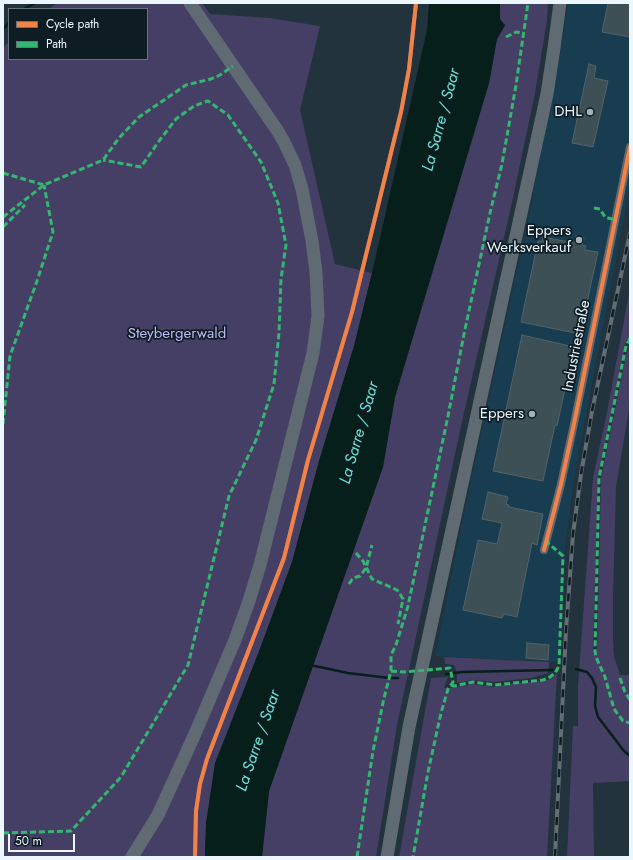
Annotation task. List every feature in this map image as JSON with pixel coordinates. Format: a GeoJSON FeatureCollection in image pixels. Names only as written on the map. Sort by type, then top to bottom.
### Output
{"type":"FeatureCollection","features":[{"type":"Feature","properties":{"kind":"main road"},"geometry":{"type":"LineString","coordinates":[[132,857],[158,815],[221,676],[249,601],[260,565],[313,353],[318,316],[316,272],[312,241],[302,189],[295,165],[277,130],[190,3]]}},
{"type":"Feature","properties":{"kind":"main road"},"geometry":{"type":"LineString","coordinates":[[387,857],[409,727],[419,678],[547,94],[560,3]]}},
{"type":"Feature","properties":{"kind":"street","name":"Industriestraße"},"geometry":{"type":"LineString","coordinates":[[544,550],[569,448],[630,147]]}},
{"type":"Feature","properties":{"kind":"lane"},"geometry":{"type":"LineString","coordinates":[[195,857],[196,811],[200,784],[207,759],[284,558],[308,460],[350,319],[401,112],[409,69],[416,3]]}},
{"type":"Feature","properties":{"kind":"shaded area"},"geometry":{"type":"Polygon","coordinates":[[[568,3],[630,3],[630,186],[576,467],[565,546],[560,662],[435,656],[472,475],[530,211],[561,49],[568,3]]]}},
{"type":"Feature","properties":{"kind":"green space","name":"Steybergerwald"},"geometry":{"type":"Polygon","coordinates":[[[57,3],[202,3],[210,14],[270,18],[320,26],[300,110],[335,264],[372,273],[354,346],[319,461],[292,562],[261,646],[206,823],[205,857],[3,857],[3,47],[8,43],[8,60],[148,60],[148,8],[50,8],[57,3]]]}},
{"type":"Feature","properties":{"kind":"green space"},"geometry":{"type":"Polygon","coordinates":[[[500,3],[548,3],[547,20],[535,93],[511,207],[461,426],[397,725],[376,857],[262,857],[269,791],[383,467],[395,397],[489,83],[497,39],[505,26],[500,19],[500,3]]]}},
{"type":"Feature","properties":{"kind":"green space"},"geometry":{"type":"Polygon","coordinates":[[[630,288],[630,335],[626,341],[598,478],[593,650],[597,650],[601,478],[626,355],[630,342],[630,403],[616,487],[613,640],[614,656],[620,675],[630,675],[630,781],[593,783],[594,857],[567,857],[573,726],[578,726],[578,686],[593,478],[630,288]]]}},
{"type":"Feature","properties":{"kind":"green space"},"geometry":{"type":"Polygon","coordinates":[[[444,657],[549,662],[548,673],[531,678],[495,682],[473,680],[457,683],[457,673],[454,665],[445,664],[444,657]]]}},
{"type":"Feature","properties":{"kind":"green space"},"geometry":{"type":"Polygon","coordinates":[[[557,673],[547,857],[399,857],[431,678],[448,677],[444,688],[472,684],[495,687],[506,684],[543,681],[551,679],[557,673]]]}},
{"type":"Feature","properties":{"kind":"water","name":"La Sarre / Saar"},"geometry":{"type":"Polygon","coordinates":[[[429,3],[500,3],[500,19],[505,25],[497,39],[489,83],[395,397],[383,467],[269,791],[262,857],[205,857],[206,823],[215,763],[292,562],[319,461],[354,346],[427,30],[429,3]]]}},
{"type":"Feature","properties":{"kind":"building"},"geometry":{"type":"Polygon","coordinates":[[[608,3],[630,3],[630,37],[602,32],[608,3]]]}},
{"type":"Feature","properties":{"kind":"building","name":"DHL"},"geometry":{"type":"Polygon","coordinates":[[[589,64],[596,66],[594,78],[608,81],[593,147],[572,143],[589,64]]]}},
{"type":"Feature","properties":{"kind":"building"},"geometry":{"type":"Polygon","coordinates":[[[576,236],[584,238],[582,245],[586,246],[585,250],[598,252],[580,334],[521,322],[538,241],[542,241],[543,237],[575,243],[576,236]]]}},
{"type":"Feature","properties":{"kind":"building","name":"Eppers"},"geometry":{"type":"Polygon","coordinates":[[[522,335],[574,347],[557,426],[555,425],[543,481],[493,471],[522,335]]]}},
{"type":"Feature","properties":{"kind":"building"},"geometry":{"type":"Polygon","coordinates":[[[488,492],[508,497],[506,504],[509,505],[509,507],[543,514],[537,545],[532,543],[517,617],[504,614],[502,618],[463,610],[478,540],[497,544],[502,523],[482,519],[488,492]]]}},
{"type":"Feature","properties":{"kind":"building"},"geometry":{"type":"Polygon","coordinates":[[[527,643],[549,645],[548,660],[526,658],[527,643]]]}},
{"type":"Feature","properties":{"kind":"waterway"},"geometry":{"type":"LineString","coordinates":[[26,8],[35,3]]}},
{"type":"Feature","properties":{"kind":"waterway"},"geometry":{"type":"LineString","coordinates":[[3,30],[8,23]]}},
{"type":"Feature","properties":{"kind":"waterway"},"geometry":{"type":"LineString","coordinates":[[310,665],[348,673],[398,678]]}},
{"type":"Feature","properties":{"kind":"waterway"},"geometry":{"type":"LineString","coordinates":[[576,669],[587,672],[592,678],[596,687],[595,706],[598,717],[624,751],[630,756]]}},
{"type":"Feature","properties":{"kind":"waterway"},"geometry":{"type":"LineString","coordinates":[[446,674],[462,672],[553,670]]}},
{"type":"Feature","properties":{"kind":"railway"},"geometry":{"type":"LineString","coordinates":[[555,857],[566,630],[573,534],[581,474],[592,411],[630,233]]}},
{"type":"Feature","properties":{"kind":"marked path"},"geometry":{"type":"LineString","coordinates":[[357,857],[373,751],[391,671],[391,655],[396,645],[408,606],[464,334],[502,164],[516,85],[528,3]]}},
{"type":"Feature","properties":{"kind":"marked path"},"geometry":{"type":"LineString","coordinates":[[506,37],[516,32],[523,33]]}},
{"type":"Feature","properties":{"kind":"marked path"},"geometry":{"type":"LineString","coordinates":[[3,217],[44,185],[103,160],[119,138],[139,117],[186,85],[211,79],[233,66]]}},
{"type":"Feature","properties":{"kind":"marked path"},"geometry":{"type":"LineString","coordinates":[[3,833],[71,831],[121,777],[188,665],[229,496],[256,440],[274,384],[279,333],[281,279],[286,245],[278,203],[261,162],[228,115],[208,101],[194,106],[176,119],[141,167],[103,160]]}},
{"type":"Feature","properties":{"kind":"marked path"},"geometry":{"type":"LineString","coordinates":[[3,173],[44,185]]}},
{"type":"Feature","properties":{"kind":"marked path"},"geometry":{"type":"LineString","coordinates":[[3,424],[10,356],[53,232],[44,185]]}},
{"type":"Feature","properties":{"kind":"marked path"},"geometry":{"type":"LineString","coordinates":[[3,227],[25,205]]}},
{"type":"Feature","properties":{"kind":"marked path"},"geometry":{"type":"LineString","coordinates":[[594,208],[600,209],[605,217],[615,220]]}},
{"type":"Feature","properties":{"kind":"marked path"},"geometry":{"type":"LineString","coordinates":[[630,338],[626,346],[599,478],[595,651],[596,657],[605,677],[614,709],[623,721],[630,723]]}},
{"type":"Feature","properties":{"kind":"marked path"},"geometry":{"type":"LineString","coordinates":[[451,685],[454,686],[473,682],[495,685],[543,680],[555,673],[559,666],[563,556],[548,543],[547,539]]}},
{"type":"Feature","properties":{"kind":"marked path"},"geometry":{"type":"LineString","coordinates":[[349,584],[353,578],[360,576],[366,568],[372,545]]}},
{"type":"Feature","properties":{"kind":"marked path"},"geometry":{"type":"LineString","coordinates":[[356,553],[363,561],[372,579],[397,590],[403,599],[398,624]]}},
{"type":"Feature","properties":{"kind":"marked path"},"geometry":{"type":"LineString","coordinates":[[391,671],[403,672],[450,668],[453,682],[448,689],[441,713],[428,772],[413,857]]}},
{"type":"Feature","properties":{"kind":"marked path"},"geometry":{"type":"LineString","coordinates":[[620,678],[625,692],[630,700]]}},
{"type":"Feature","properties":{"kind":"cycle path"},"geometry":{"type":"LineString","coordinates":[[195,857],[196,811],[200,784],[207,759],[284,558],[308,460],[352,312],[401,112],[409,69],[416,3]]}},
{"type":"Feature","properties":{"kind":"cycle path"},"geometry":{"type":"LineString","coordinates":[[544,550],[561,484],[575,419],[630,147]]}},
{"type":"Feature","properties":{"kind":"place","name":"DHL"},"geometry":{"type":"Point","coordinates":[590,112]}},
{"type":"Feature","properties":{"kind":"place","name":"Eppers Werksverkauf"},"geometry":{"type":"Point","coordinates":[579,240]}},
{"type":"Feature","properties":{"kind":"place","name":"Eppers"},"geometry":{"type":"Point","coordinates":[532,414]}}]}
